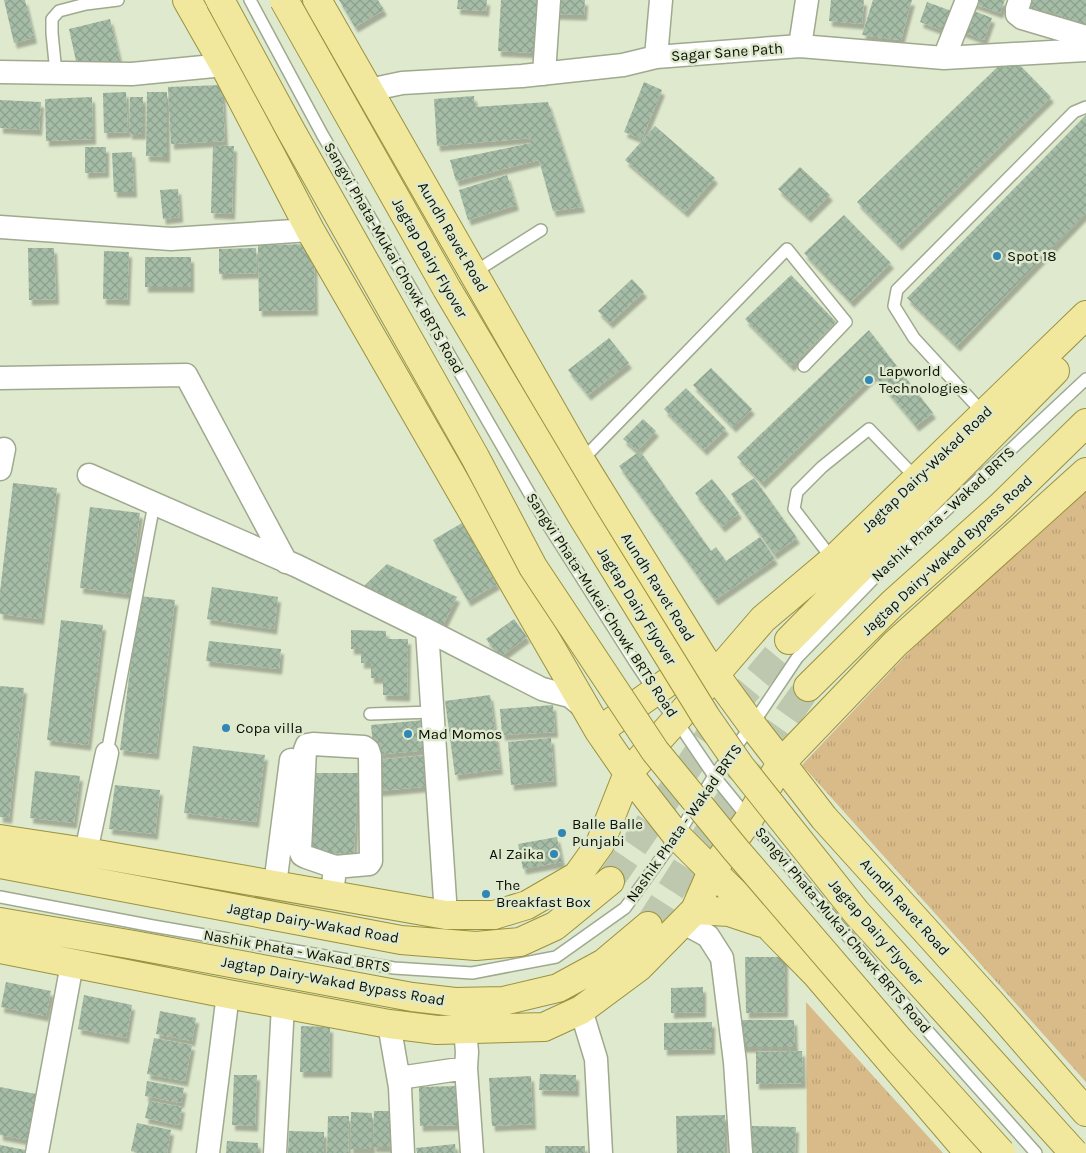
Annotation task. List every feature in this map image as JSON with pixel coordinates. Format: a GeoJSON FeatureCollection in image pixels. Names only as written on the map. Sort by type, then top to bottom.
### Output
{"type":"FeatureCollection","features":[{"type":"Feature","properties":{"kind":"main road"},"geometry":{"type":"LineString","coordinates":[[187,0],[224,65],[310,230],[593,721],[628,773],[677,836],[816,974],[969,1153]]}},
{"type":"Feature","properties":{"kind":"main road"},"geometry":{"type":"LineString","coordinates":[[220,0],[290,129],[475,457],[533,567],[655,751],[736,850],[894,1034],[1001,1153]]}},
{"type":"Feature","properties":{"kind":"main road","name":"Jagtap Dairy Flyover"},"geometry":{"type":"LineString","coordinates":[[284,0],[447,289],[582,516],[706,717],[740,766],[856,912],[1074,1153]]}},
{"type":"Feature","properties":{"kind":"main road","name":"Aundh Ravet Road"},"geometry":{"type":"LineString","coordinates":[[318,0],[581,461],[709,666],[824,818],[992,1004],[1086,1112]]}},
{"type":"Feature","properties":{"kind":"main road","name":"Jagtap Dairy-Wakad Road"},"geometry":{"type":"LineString","coordinates":[[709,666],[833,560],[1086,314]]}},
{"type":"Feature","properties":{"kind":"main road","name":"Jagtap Dairy-Wakad Road"},"geometry":{"type":"LineString","coordinates":[[789,640],[1086,340]]}},
{"type":"Feature","properties":{"kind":"main road","name":"Jagtap Dairy-Wakad Bypass Road"},"geometry":{"type":"LineString","coordinates":[[808,687],[892,604],[1000,508],[1086,423]]}},
{"type":"Feature","properties":{"kind":"main road"},"geometry":{"type":"LineString","coordinates":[[0,949],[389,1024],[437,1030],[544,1027],[581,1010],[639,967],[688,916],[712,871],[750,819],[781,763],[895,644],[1086,472]]}},
{"type":"Feature","properties":{"kind":"main road"},"geometry":{"type":"LineString","coordinates":[[593,721],[709,666]]}},
{"type":"Feature","properties":{"kind":"main road"},"geometry":{"type":"LineString","coordinates":[[0,839],[86,852],[446,915],[494,915],[527,905],[576,876],[600,844],[628,773],[676,720],[709,666]]}},
{"type":"Feature","properties":{"kind":"main road","name":"Jagtap Dairy-Wakad Road"},"geometry":{"type":"LineString","coordinates":[[0,864],[401,940],[476,946],[520,942],[555,926],[610,881]]}},
{"type":"Feature","properties":{"kind":"main road"},"geometry":{"type":"LineString","coordinates":[[688,916],[729,912],[768,925]]}},
{"type":"Feature","properties":{"kind":"main road","name":"Jagtap Dairy-Wakad Bypass Road"},"geometry":{"type":"LineString","coordinates":[[0,922],[412,997],[455,1002],[502,1001],[558,988],[604,963],[648,926]]}},
{"type":"Feature","properties":{"kind":"street"},"geometry":{"type":"LineString","coordinates":[[544,74],[550,0]]}},
{"type":"Feature","properties":{"kind":"street"},"geometry":{"type":"LineString","coordinates":[[656,57],[661,0]]}},
{"type":"Feature","properties":{"kind":"street"},"geometry":{"type":"LineString","coordinates":[[800,46],[806,0]]}},
{"type":"Feature","properties":{"kind":"street"},"geometry":{"type":"LineString","coordinates":[[944,58],[967,0]]}},
{"type":"Feature","properties":{"kind":"street"},"geometry":{"type":"LineString","coordinates":[[1020,0],[1017,14],[1022,18],[1086,38]]}},
{"type":"Feature","properties":{"kind":"street","name":"Sagar Sane Path"},"geometry":{"type":"LineString","coordinates":[[369,90],[402,83],[522,76],[623,65],[656,57],[800,46],[944,58],[1086,50]]}},
{"type":"Feature","properties":{"kind":"street"},"geometry":{"type":"LineString","coordinates":[[0,72],[132,74],[224,65]]}},
{"type":"Feature","properties":{"kind":"street"},"geometry":{"type":"LineString","coordinates":[[0,227],[171,239],[310,230]]}},
{"type":"Feature","properties":{"kind":"street"},"geometry":{"type":"LineString","coordinates":[[0,378],[186,375],[286,562]]}},
{"type":"Feature","properties":{"kind":"street"},"geometry":{"type":"LineString","coordinates":[[89,475],[286,562],[427,630],[542,689],[570,696],[593,721]]}},
{"type":"Feature","properties":{"kind":"street"},"geometry":{"type":"LineString","coordinates":[[427,630],[446,915]]}},
{"type":"Feature","properties":{"kind":"street"},"geometry":{"type":"LineString","coordinates":[[275,885],[294,740]]}},
{"type":"Feature","properties":{"kind":"street"},"geometry":{"type":"LineString","coordinates":[[307,745],[364,747],[368,750],[370,756],[371,861],[369,864],[335,867],[306,857],[302,855],[300,850],[305,750],[307,745]]}},
{"type":"Feature","properties":{"kind":"street"},"geometry":{"type":"LineString","coordinates":[[86,852],[107,753]]}},
{"type":"Feature","properties":{"kind":"street"},"geometry":{"type":"LineString","coordinates":[[332,896],[335,867]]}},
{"type":"Feature","properties":{"kind":"street"},"geometry":{"type":"LineString","coordinates":[[688,916],[708,936],[722,958],[735,1062],[741,1153]]}},
{"type":"Feature","properties":{"kind":"street"},"geometry":{"type":"LineString","coordinates":[[37,1153],[72,964]]}},
{"type":"Feature","properties":{"kind":"street"},"geometry":{"type":"LineString","coordinates":[[208,1153],[228,994]]}},
{"type":"Feature","properties":{"kind":"street"},"geometry":{"type":"LineString","coordinates":[[275,1153],[283,1005]]}},
{"type":"Feature","properties":{"kind":"street"},"geometry":{"type":"LineString","coordinates":[[581,1010],[596,1059],[601,1153]]}},
{"type":"Feature","properties":{"kind":"street"},"geometry":{"type":"LineString","coordinates":[[389,1024],[399,1078],[403,1153]]}},
{"type":"Feature","properties":{"kind":"street"},"geometry":{"type":"LineString","coordinates":[[465,1029],[472,1153]]}},
{"type":"Feature","properties":{"kind":"street"},"geometry":{"type":"LineString","coordinates":[[399,1078],[466,1068]]}},
{"type":"Feature","properties":{"kind":"lane"},"geometry":{"type":"LineString","coordinates":[[56,73],[52,19],[59,11],[86,4],[118,0]]}},
{"type":"Feature","properties":{"kind":"lane","name":"Sangvi Phata-Mukai Chowk BRTS Road"},"geometry":{"type":"LineString","coordinates":[[250,0],[322,134],[543,518],[655,692],[714,776],[925,1028],[1036,1153]]}},
{"type":"Feature","properties":{"kind":"lane"},"geometry":{"type":"LineString","coordinates":[[984,414],[914,338],[894,306],[897,290],[1074,112],[1086,107]]}},
{"type":"Feature","properties":{"kind":"lane"},"geometry":{"type":"LineString","coordinates":[[473,273],[541,230]]}},
{"type":"Feature","properties":{"kind":"lane"},"geometry":{"type":"LineString","coordinates":[[581,461],[786,249],[846,322],[804,366]]}},
{"type":"Feature","properties":{"kind":"lane","name":"Nashik Phata - Wakad BRTS"},"geometry":{"type":"LineString","coordinates":[[0,896],[153,926],[394,968],[472,973],[556,957],[625,908],[677,836],[714,776],[804,651],[879,573],[1086,379]]}},
{"type":"Feature","properties":{"kind":"lane"},"geometry":{"type":"LineString","coordinates":[[833,560],[794,509],[797,492],[822,467],[869,430],[917,479]]}},
{"type":"Feature","properties":{"kind":"lane"},"geometry":{"type":"LineString","coordinates":[[107,753],[154,504]]}},
{"type":"Feature","properties":{"kind":"lane"},"geometry":{"type":"LineString","coordinates":[[370,714],[432,712]]}},
{"type":"Feature","properties":{"kind":"green space"},"geometry":{"type":"Polygon","coordinates":[[[1086,483],[1086,1082],[802,765],[909,652],[1086,483]]]}},
{"type":"Feature","properties":{"kind":"green space"},"geometry":{"type":"Polygon","coordinates":[[[806,1002],[943,1153],[807,1153],[806,1002]]]}},
{"type":"Feature","properties":{"kind":"building"},"geometry":{"type":"Polygon","coordinates":[[[4,0],[25,0],[34,38],[14,43],[4,0]]]}},
{"type":"Feature","properties":{"kind":"building"},"geometry":{"type":"Polygon","coordinates":[[[339,0],[378,0],[384,10],[355,27],[339,0]]]}},
{"type":"Feature","properties":{"kind":"building"},"geometry":{"type":"Polygon","coordinates":[[[458,0],[487,0],[486,11],[457,9],[458,0]]]}},
{"type":"Feature","properties":{"kind":"building"},"geometry":{"type":"Polygon","coordinates":[[[501,0],[541,0],[538,53],[498,51],[501,0]]]}},
{"type":"Feature","properties":{"kind":"building"},"geometry":{"type":"Polygon","coordinates":[[[554,0],[585,0],[584,15],[553,14],[554,0]]]}},
{"type":"Feature","properties":{"kind":"building"},"geometry":{"type":"Polygon","coordinates":[[[831,0],[864,0],[862,24],[829,21],[831,0]]]}},
{"type":"Feature","properties":{"kind":"building"},"geometry":{"type":"Polygon","coordinates":[[[873,0],[912,0],[901,40],[862,35],[873,0]]]}},
{"type":"Feature","properties":{"kind":"building"},"geometry":{"type":"Polygon","coordinates":[[[973,0],[1005,0],[1000,13],[972,3],[973,0]]]}},
{"type":"Feature","properties":{"kind":"building"},"geometry":{"type":"Polygon","coordinates":[[[1028,0],[1086,0],[1086,33],[1079,23],[1048,11],[1046,17],[1025,8],[1028,0]]]}},
{"type":"Feature","properties":{"kind":"building"},"geometry":{"type":"Polygon","coordinates":[[[927,2],[957,13],[949,33],[920,22],[927,2]]]}},
{"type":"Feature","properties":{"kind":"building"},"geometry":{"type":"Polygon","coordinates":[[[969,9],[992,18],[984,40],[961,31],[969,9]]]}},
{"type":"Feature","properties":{"kind":"building"},"geometry":{"type":"Polygon","coordinates":[[[110,19],[120,61],[78,70],[69,29],[110,19]]]}},
{"type":"Feature","properties":{"kind":"building"},"geometry":{"type":"Polygon","coordinates":[[[1010,55],[1051,97],[899,245],[857,202],[1010,55]]]}},
{"type":"Feature","properties":{"kind":"building"},"geometry":{"type":"Polygon","coordinates":[[[644,82],[662,90],[642,139],[624,132],[644,82]]]}},
{"type":"Feature","properties":{"kind":"building"},"geometry":{"type":"Polygon","coordinates":[[[222,85],[225,141],[171,144],[168,87],[222,85]]]}},
{"type":"Feature","properties":{"kind":"building"},"geometry":{"type":"Polygon","coordinates":[[[126,92],[128,132],[104,133],[103,93],[126,92]]]}},
{"type":"Feature","properties":{"kind":"building"},"geometry":{"type":"Polygon","coordinates":[[[147,92],[167,92],[167,157],[146,156],[147,92]]]}},
{"type":"Feature","properties":{"kind":"building"},"geometry":{"type":"Polygon","coordinates":[[[474,96],[475,107],[548,102],[582,207],[553,211],[539,160],[456,181],[450,160],[531,143],[531,138],[437,146],[434,99],[474,96]]]}},
{"type":"Feature","properties":{"kind":"building"},"geometry":{"type":"Polygon","coordinates":[[[92,97],[93,139],[46,141],[45,99],[92,97]]]}},
{"type":"Feature","properties":{"kind":"building"},"geometry":{"type":"Polygon","coordinates":[[[130,97],[143,97],[143,134],[129,134],[130,97]]]}},
{"type":"Feature","properties":{"kind":"building"},"geometry":{"type":"Polygon","coordinates":[[[0,100],[41,102],[39,130],[0,128],[0,100]]]}},
{"type":"Feature","properties":{"kind":"building","name":"Spot 18"},"geometry":{"type":"Polygon","coordinates":[[[1086,115],[1086,213],[957,346],[907,298],[1086,115]]]}},
{"type":"Feature","properties":{"kind":"building"},"geometry":{"type":"Polygon","coordinates":[[[655,126],[715,178],[685,212],[625,160],[655,126]]]}},
{"type":"Feature","properties":{"kind":"building"},"geometry":{"type":"Polygon","coordinates":[[[213,146],[234,146],[232,214],[211,213],[213,146]]]}},
{"type":"Feature","properties":{"kind":"building"},"geometry":{"type":"Polygon","coordinates":[[[85,147],[106,147],[106,172],[85,173],[85,147]]]}},
{"type":"Feature","properties":{"kind":"building"},"geometry":{"type":"Polygon","coordinates":[[[132,152],[134,192],[114,192],[112,153],[132,152]]]}},
{"type":"Feature","properties":{"kind":"building"},"geometry":{"type":"Polygon","coordinates":[[[800,167],[830,195],[808,217],[778,189],[800,167]]]}},
{"type":"Feature","properties":{"kind":"building"},"geometry":{"type":"Polygon","coordinates":[[[507,175],[516,205],[468,220],[459,190],[507,175]]]}},
{"type":"Feature","properties":{"kind":"building"},"geometry":{"type":"Polygon","coordinates":[[[178,189],[180,217],[163,219],[160,190],[178,189]]]}},
{"type":"Feature","properties":{"kind":"building"},"geometry":{"type":"Polygon","coordinates":[[[844,215],[891,263],[851,302],[804,253],[844,215]]]}},
{"type":"Feature","properties":{"kind":"building"},"geometry":{"type":"Polygon","coordinates":[[[314,244],[315,310],[259,311],[258,245],[314,244]]]}},
{"type":"Feature","properties":{"kind":"building"},"geometry":{"type":"Polygon","coordinates":[[[28,248],[54,248],[56,299],[29,300],[28,248]]]}},
{"type":"Feature","properties":{"kind":"building"},"geometry":{"type":"Polygon","coordinates":[[[256,248],[257,273],[219,274],[219,249],[256,248]]]}},
{"type":"Feature","properties":{"kind":"building"},"geometry":{"type":"Polygon","coordinates":[[[104,251],[129,252],[127,300],[103,299],[104,251]]]}},
{"type":"Feature","properties":{"kind":"building"},"geometry":{"type":"Polygon","coordinates":[[[145,257],[191,257],[191,287],[145,287],[145,257]]]}},
{"type":"Feature","properties":{"kind":"building"},"geometry":{"type":"Polygon","coordinates":[[[791,275],[836,322],[791,366],[745,319],[791,275]]]}},
{"type":"Feature","properties":{"kind":"building"},"geometry":{"type":"Polygon","coordinates":[[[632,279],[644,292],[610,323],[598,311],[632,279]]]}},
{"type":"Feature","properties":{"kind":"building"},"geometry":{"type":"Polygon","coordinates":[[[869,330],[933,413],[916,426],[874,375],[762,483],[737,457],[869,330]]]}},
{"type":"Feature","properties":{"kind":"building"},"geometry":{"type":"Polygon","coordinates":[[[609,338],[629,363],[588,395],[568,370],[609,338]]]}},
{"type":"Feature","properties":{"kind":"building"},"geometry":{"type":"Polygon","coordinates":[[[711,368],[752,409],[733,427],[693,385],[711,368]]]}},
{"type":"Feature","properties":{"kind":"building"},"geometry":{"type":"Polygon","coordinates":[[[686,388],[726,429],[704,450],[664,409],[686,388]]]}},
{"type":"Feature","properties":{"kind":"building"},"geometry":{"type":"Polygon","coordinates":[[[643,419],[656,431],[637,451],[623,439],[643,419]]]}},
{"type":"Feature","properties":{"kind":"building"},"geometry":{"type":"Polygon","coordinates":[[[640,451],[711,551],[716,547],[726,561],[760,537],[775,559],[715,600],[619,466],[640,451]]]}},
{"type":"Feature","properties":{"kind":"building"},"geometry":{"type":"Polygon","coordinates":[[[754,478],[797,538],[774,554],[731,494],[754,478]]]}},
{"type":"Feature","properties":{"kind":"building"},"geometry":{"type":"Polygon","coordinates":[[[712,479],[739,513],[722,527],[695,493],[712,479]]]}},
{"type":"Feature","properties":{"kind":"building"},"geometry":{"type":"Polygon","coordinates":[[[13,483],[57,488],[41,619],[0,614],[0,592],[13,483]]]}},
{"type":"Feature","properties":{"kind":"building"},"geometry":{"type":"Polygon","coordinates":[[[90,507],[140,513],[130,594],[80,588],[90,507]]]}},
{"type":"Feature","properties":{"kind":"building"},"geometry":{"type":"Polygon","coordinates":[[[462,523],[497,584],[468,601],[433,540],[462,523]]]}},
{"type":"Feature","properties":{"kind":"building"},"geometry":{"type":"Polygon","coordinates":[[[387,564],[457,597],[443,625],[364,586],[387,564]]]}},
{"type":"Feature","properties":{"kind":"building"},"geometry":{"type":"Polygon","coordinates":[[[212,587],[278,597],[274,629],[207,619],[212,587]]]}},
{"type":"Feature","properties":{"kind":"building"},"geometry":{"type":"Polygon","coordinates":[[[139,596],[175,600],[156,754],[120,750],[139,596]]]}},
{"type":"Feature","properties":{"kind":"building"},"geometry":{"type":"Polygon","coordinates":[[[514,619],[527,637],[500,657],[486,639],[514,619]]]}},
{"type":"Feature","properties":{"kind":"building"},"geometry":{"type":"Polygon","coordinates":[[[61,620],[103,625],[88,745],[47,740],[61,620]]]}},
{"type":"Feature","properties":{"kind":"building"},"geometry":{"type":"Polygon","coordinates":[[[351,630],[386,631],[386,639],[408,639],[407,696],[383,695],[383,678],[371,678],[371,663],[361,663],[361,649],[351,649],[351,630]]]}},
{"type":"Feature","properties":{"kind":"building"},"geometry":{"type":"Polygon","coordinates":[[[209,641],[281,649],[279,669],[206,661],[209,641]]]}},
{"type":"Feature","properties":{"kind":"building"},"geometry":{"type":"Polygon","coordinates":[[[0,686],[24,688],[9,818],[0,817],[0,686]]]}},
{"type":"Feature","properties":{"kind":"building"},"geometry":{"type":"Polygon","coordinates":[[[490,695],[500,769],[455,775],[445,701],[490,695]]]}},
{"type":"Feature","properties":{"kind":"building"},"geometry":{"type":"Polygon","coordinates":[[[553,705],[555,732],[502,735],[500,709],[553,705]]]}},
{"type":"Feature","properties":{"kind":"building"},"geometry":{"type":"Polygon","coordinates":[[[425,720],[428,750],[374,755],[371,725],[425,720]]]}},
{"type":"Feature","properties":{"kind":"building"},"geometry":{"type":"Polygon","coordinates":[[[551,738],[554,781],[511,785],[508,742],[551,738]]]}},
{"type":"Feature","properties":{"kind":"building"},"geometry":{"type":"Polygon","coordinates":[[[193,746],[265,755],[256,822],[184,813],[193,746]]]}},
{"type":"Feature","properties":{"kind":"building"},"geometry":{"type":"Polygon","coordinates":[[[429,755],[432,786],[378,791],[376,760],[429,755]]]}},
{"type":"Feature","properties":{"kind":"building"},"geometry":{"type":"Polygon","coordinates":[[[35,771],[80,776],[74,823],[30,818],[35,771]]]}},
{"type":"Feature","properties":{"kind":"building"},"geometry":{"type":"Polygon","coordinates":[[[309,773],[358,773],[354,854],[306,852],[309,773]]]}},
{"type":"Feature","properties":{"kind":"building"},"geometry":{"type":"Polygon","coordinates":[[[115,785],[160,790],[155,834],[109,829],[115,785]]]}},
{"type":"Feature","properties":{"kind":"building"},"geometry":{"type":"Polygon","coordinates":[[[557,837],[562,862],[523,869],[518,844],[557,837]]]}},
{"type":"Feature","properties":{"kind":"building"},"geometry":{"type":"Polygon","coordinates":[[[745,957],[785,957],[785,1012],[746,1013],[745,957]]]}},
{"type":"Feature","properties":{"kind":"building"},"geometry":{"type":"Polygon","coordinates":[[[6,982],[51,991],[46,1016],[1,1007],[6,982]]]}},
{"type":"Feature","properties":{"kind":"building"},"geometry":{"type":"Polygon","coordinates":[[[703,987],[703,1012],[671,1013],[671,988],[703,987]]]}},
{"type":"Feature","properties":{"kind":"building"},"geometry":{"type":"Polygon","coordinates":[[[84,995],[132,1005],[126,1038],[78,1029],[84,995]]]}},
{"type":"Feature","properties":{"kind":"building"},"geometry":{"type":"Polygon","coordinates":[[[160,1011],[196,1018],[192,1041],[156,1034],[160,1011]]]}},
{"type":"Feature","properties":{"kind":"building"},"geometry":{"type":"Polygon","coordinates":[[[740,1020],[794,1020],[795,1047],[741,1047],[740,1020]]]}},
{"type":"Feature","properties":{"kind":"building"},"geometry":{"type":"Polygon","coordinates":[[[712,1022],[712,1049],[664,1050],[664,1023],[712,1022]]]}},
{"type":"Feature","properties":{"kind":"building"},"geometry":{"type":"Polygon","coordinates":[[[301,1026],[330,1027],[329,1072],[300,1072],[301,1026]]]}},
{"type":"Feature","properties":{"kind":"building"},"geometry":{"type":"Polygon","coordinates":[[[154,1038],[192,1045],[185,1081],[147,1074],[154,1038]]]}},
{"type":"Feature","properties":{"kind":"building"},"geometry":{"type":"Polygon","coordinates":[[[802,1051],[803,1083],[756,1084],[756,1052],[802,1051]]]}},
{"type":"Feature","properties":{"kind":"building"},"geometry":{"type":"Polygon","coordinates":[[[540,1074],[576,1075],[576,1091],[539,1090],[540,1074]]]}},
{"type":"Feature","properties":{"kind":"building"},"geometry":{"type":"Polygon","coordinates":[[[234,1075],[257,1075],[255,1126],[232,1125],[234,1075]]]}},
{"type":"Feature","properties":{"kind":"building"},"geometry":{"type":"Polygon","coordinates":[[[531,1076],[533,1124],[492,1126],[489,1078],[531,1076]]]}},
{"type":"Feature","properties":{"kind":"building"},"geometry":{"type":"Polygon","coordinates":[[[147,1081],[184,1088],[181,1103],[145,1096],[147,1081]]]}},
{"type":"Feature","properties":{"kind":"building"},"geometry":{"type":"Polygon","coordinates":[[[456,1086],[457,1125],[420,1126],[419,1087],[456,1086]]]}},
{"type":"Feature","properties":{"kind":"building"},"geometry":{"type":"Polygon","coordinates":[[[0,1087],[36,1094],[27,1140],[0,1135],[0,1087]]]}},
{"type":"Feature","properties":{"kind":"building"},"geometry":{"type":"Polygon","coordinates":[[[149,1101],[182,1107],[179,1125],[145,1118],[149,1101]]]}},
{"type":"Feature","properties":{"kind":"building"},"geometry":{"type":"Polygon","coordinates":[[[374,1111],[393,1111],[393,1147],[373,1147],[374,1111]]]}},
{"type":"Feature","properties":{"kind":"building"},"geometry":{"type":"Polygon","coordinates":[[[351,1112],[372,1113],[372,1149],[350,1149],[351,1112]]]}},
{"type":"Feature","properties":{"kind":"building"},"geometry":{"type":"Polygon","coordinates":[[[725,1115],[725,1153],[677,1153],[676,1116],[725,1115]]]}},
{"type":"Feature","properties":{"kind":"building"},"geometry":{"type":"Polygon","coordinates":[[[328,1116],[349,1116],[348,1153],[327,1153],[328,1116]]]}},
{"type":"Feature","properties":{"kind":"building"},"geometry":{"type":"Polygon","coordinates":[[[137,1123],[171,1130],[167,1153],[139,1153],[131,1151],[137,1123]]]}},
{"type":"Feature","properties":{"kind":"building"},"geometry":{"type":"Polygon","coordinates":[[[752,1126],[796,1127],[795,1153],[752,1153],[752,1126]]]}},
{"type":"Feature","properties":{"kind":"building"},"geometry":{"type":"Polygon","coordinates":[[[289,1131],[324,1132],[324,1153],[288,1153],[289,1131]]]}},
{"type":"Feature","properties":{"kind":"building"},"geometry":{"type":"Polygon","coordinates":[[[227,1141],[258,1143],[258,1153],[226,1153],[227,1141]]]}},
{"type":"Feature","properties":{"kind":"building"},"geometry":{"type":"Polygon","coordinates":[[[455,1144],[456,1153],[417,1153],[416,1148],[455,1144]]]}},
{"type":"Feature","properties":{"kind":"building"},"geometry":{"type":"Polygon","coordinates":[[[0,1145],[25,1150],[25,1153],[0,1153],[0,1145]]]}},
{"type":"Feature","properties":{"kind":"building"},"geometry":{"type":"Polygon","coordinates":[[[545,1146],[585,1146],[585,1153],[545,1153],[545,1146]]]}},
{"type":"Feature","properties":{"kind":"tunnel"},"geometry":{"type":"LineString","coordinates":[[610,881],[710,735],[789,640]]}},
{"type":"Feature","properties":{"kind":"tunnel"},"geometry":{"type":"LineString","coordinates":[[648,926],[738,786],[808,687]]}},
{"type":"Feature","properties":{"kind":"place","name":"Spot 18"},"geometry":{"type":"Point","coordinates":[997,256]}},
{"type":"Feature","properties":{"kind":"place","name":"Lapworld Technologies"},"geometry":{"type":"Point","coordinates":[869,380]}},
{"type":"Feature","properties":{"kind":"place","name":"Copa villa"},"geometry":{"type":"Point","coordinates":[226,728]}},
{"type":"Feature","properties":{"kind":"place","name":"Mad Momos"},"geometry":{"type":"Point","coordinates":[408,734]}},
{"type":"Feature","properties":{"kind":"place","name":"Balle Balle Punjabi"},"geometry":{"type":"Point","coordinates":[562,833]}},
{"type":"Feature","properties":{"kind":"place","name":"Al Zaika"},"geometry":{"type":"Point","coordinates":[554,854]}},
{"type":"Feature","properties":{"kind":"place","name":"The Breakfast Box"},"geometry":{"type":"Point","coordinates":[486,894]}}]}
